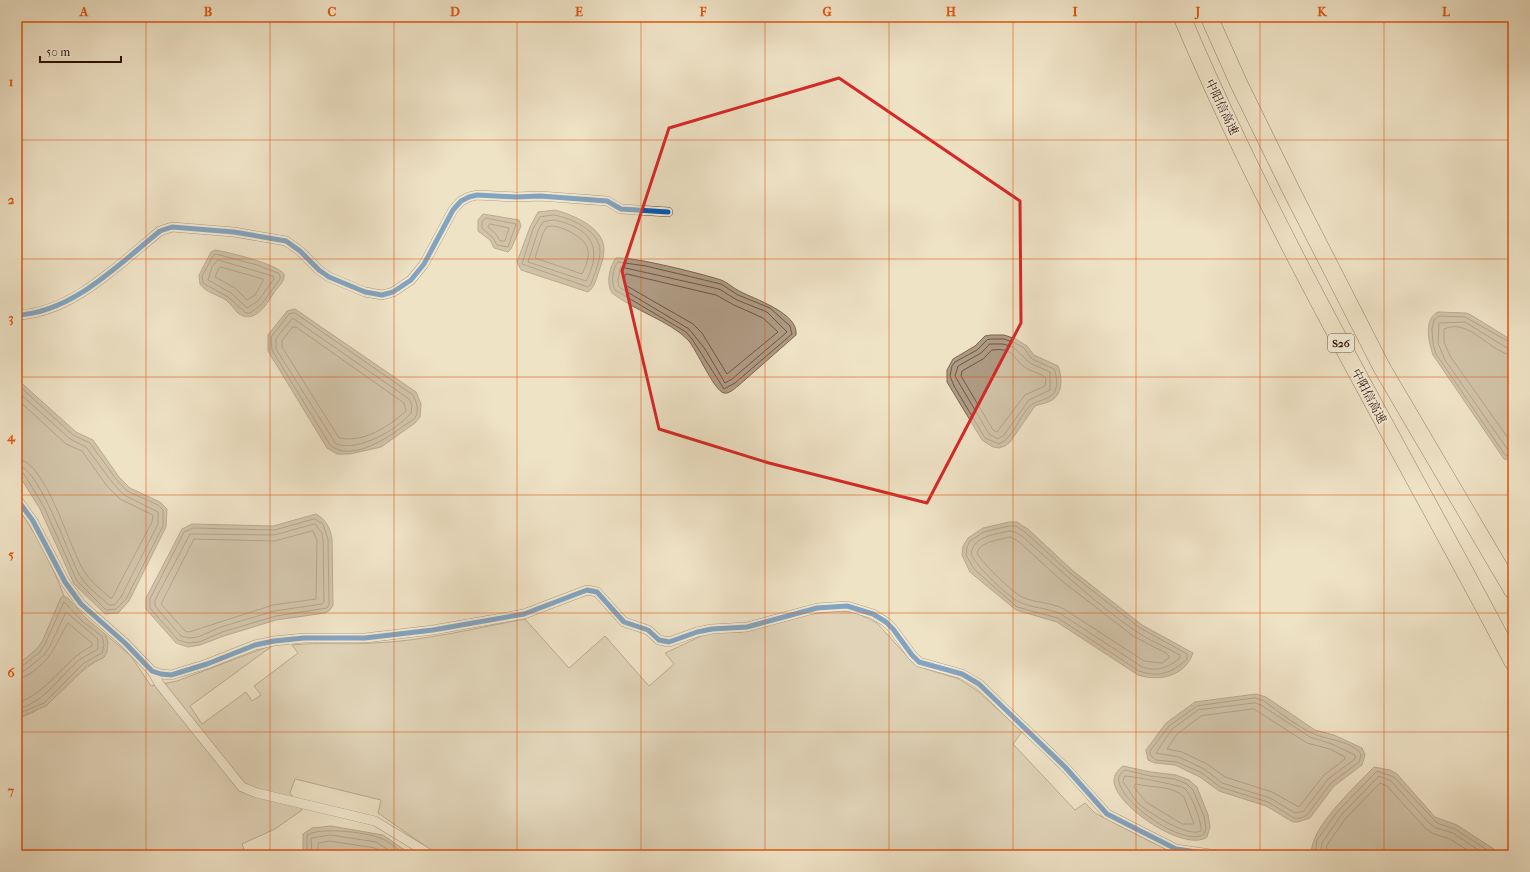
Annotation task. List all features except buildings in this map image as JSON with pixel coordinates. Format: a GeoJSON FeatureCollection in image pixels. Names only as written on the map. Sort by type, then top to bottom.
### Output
{"type":"FeatureCollection","features":[{"type":"Feature","properties":{"kind":"highway","name":"中阳信高速"},"geometry":{"type":"LineString","coordinates":[[1182,17],[1216,95],[1295,254],[1409,471],[1513,662]]}},
{"type":"Feature","properties":{"kind":"highway","name":"中阳信高速"},"geometry":{"type":"LineString","coordinates":[[1209,17],[1239,84],[1291,190],[1382,368],[1513,591]]}},
{"type":"Feature","properties":{"kind":"street"},"geometry":{"type":"LineString","coordinates":[[17,315],[44,312],[77,296],[160,231],[172,227],[234,232],[286,241],[300,251],[319,270],[329,277],[365,292],[382,295],[393,292],[410,280],[424,264],[453,210],[461,201],[469,197],[477,195],[516,197],[540,196],[607,201],[621,209],[668,212]]}},
{"type":"Feature","properties":{"kind":"street"},"geometry":{"type":"LineString","coordinates":[[17,499],[33,521],[64,582],[81,604],[125,643],[152,671],[160,685],[242,787],[257,793],[376,821],[431,855]]}},
{"type":"Feature","properties":{"kind":"street"},"geometry":{"type":"LineString","coordinates":[[152,671],[171,675],[207,664],[255,645],[274,641],[299,638],[365,638],[433,630],[524,614],[587,590],[596,592],[624,622],[648,630],[659,640],[669,642],[697,632],[712,629],[747,627],[817,608],[847,606],[873,614],[886,622],[919,662],[962,674],[979,684],[1065,767],[1107,814],[1176,849],[1217,855]]}},
{"type":"Feature","properties":{"kind":"highlighted area"},"geometry":{"type":"Polygon","coordinates":[[[839,78],[1020,201],[1021,323],[927,503],[769,463],[659,429],[622,271],[669,128],[839,78]]]}},
{"type":"Feature","properties":{"kind":"shaded area"},"geometry":{"type":"Polygon","coordinates":[[[17,507],[44,550],[64,596],[61,598],[42,642],[36,650],[17,665],[17,507]]]}},
{"type":"Feature","properties":{"kind":"shaded area"},"geometry":{"type":"Polygon","coordinates":[[[840,611],[857,613],[877,623],[913,663],[926,669],[959,679],[978,691],[1022,732],[1013,744],[1075,810],[1085,803],[1095,813],[1177,855],[438,855],[378,813],[381,800],[295,779],[290,793],[302,810],[275,829],[242,844],[246,855],[17,855],[17,718],[42,707],[53,699],[82,672],[104,657],[108,642],[105,634],[131,656],[151,686],[177,681],[275,644],[190,706],[202,724],[246,692],[252,701],[261,695],[254,686],[298,653],[292,645],[364,644],[412,640],[525,619],[569,668],[605,636],[649,686],[674,664],[665,653],[710,632],[742,632],[800,615],[840,611]]]}},
{"type":"Feature","properties":{"kind":"water"},"geometry":{"type":"Polygon","coordinates":[[[555,210],[586,223],[599,235],[603,242],[604,255],[595,283],[588,292],[521,270],[517,262],[530,227],[538,212],[555,210]]]}},
{"type":"Feature","properties":{"kind":"water"},"geometry":{"type":"Polygon","coordinates":[[[483,214],[519,220],[521,226],[511,249],[508,252],[494,248],[490,240],[478,231],[478,220],[483,214]]]}},
{"type":"Feature","properties":{"kind":"water"},"geometry":{"type":"Polygon","coordinates":[[[215,250],[241,256],[272,266],[284,274],[282,282],[267,304],[254,315],[249,317],[238,313],[226,300],[208,291],[200,284],[199,275],[211,252],[215,250]]]}},
{"type":"Feature","properties":{"kind":"water"},"geometry":{"type":"Polygon","coordinates":[[[616,258],[651,262],[723,281],[783,314],[795,327],[796,335],[738,386],[730,392],[724,393],[715,385],[688,340],[662,321],[630,305],[612,293],[609,285],[609,276],[616,258]]]}},
{"type":"Feature","properties":{"kind":"water"},"geometry":{"type":"Polygon","coordinates":[[[295,309],[416,392],[421,404],[420,417],[415,423],[381,447],[350,454],[337,454],[327,448],[268,351],[268,335],[287,311],[295,309]]]}},
{"type":"Feature","properties":{"kind":"water"},"geometry":{"type":"Polygon","coordinates":[[[1438,312],[1466,313],[1513,341],[1513,460],[1504,459],[1433,355],[1428,332],[1430,320],[1433,315],[1438,312]]]}},
{"type":"Feature","properties":{"kind":"water"},"geometry":{"type":"Polygon","coordinates":[[[1004,335],[1016,339],[1027,346],[1034,355],[1058,366],[1061,376],[1057,396],[1053,400],[1035,406],[1010,442],[999,448],[993,447],[982,440],[947,382],[947,370],[953,359],[975,346],[985,336],[1004,335]]]}},
{"type":"Feature","properties":{"kind":"water"},"geometry":{"type":"Polygon","coordinates":[[[17,379],[76,432],[93,440],[119,477],[130,488],[160,502],[167,509],[166,527],[129,601],[118,613],[105,614],[74,584],[40,509],[17,472],[17,379]]]}},
{"type":"Feature","properties":{"kind":"water"},"geometry":{"type":"Polygon","coordinates":[[[316,514],[327,524],[332,539],[333,605],[330,610],[325,613],[276,620],[200,645],[188,647],[176,643],[146,609],[146,598],[182,529],[192,524],[273,526],[316,514]]]}},
{"type":"Feature","properties":{"kind":"water"},"geometry":{"type":"Polygon","coordinates":[[[1009,522],[1017,522],[1028,529],[1072,570],[1142,625],[1193,653],[1189,661],[1178,672],[1171,675],[1155,678],[1138,675],[1057,622],[1016,610],[970,572],[962,555],[963,546],[968,538],[983,528],[1009,522]]]}},
{"type":"Feature","properties":{"kind":"water"},"geometry":{"type":"Polygon","coordinates":[[[64,596],[105,634],[108,643],[107,652],[104,657],[87,666],[46,706],[17,718],[17,665],[36,650],[42,642],[61,598],[64,596]]]}},
{"type":"Feature","properties":{"kind":"water"},"geometry":{"type":"Polygon","coordinates":[[[1256,694],[1266,697],[1315,730],[1334,735],[1362,748],[1365,755],[1362,765],[1334,786],[1310,818],[1293,822],[1266,806],[1219,791],[1200,777],[1175,765],[1155,763],[1148,760],[1146,750],[1166,723],[1195,702],[1256,694]]]}},
{"type":"Feature","properties":{"kind":"water"},"geometry":{"type":"Polygon","coordinates":[[[1123,766],[1151,772],[1176,775],[1189,780],[1197,787],[1208,815],[1210,827],[1207,837],[1197,840],[1183,838],[1168,833],[1152,824],[1138,813],[1125,802],[1117,791],[1114,781],[1115,776],[1119,769],[1123,766]]]}},
{"type":"Feature","properties":{"kind":"water"},"geometry":{"type":"Polygon","coordinates":[[[1374,767],[1390,770],[1397,774],[1435,817],[1457,825],[1503,855],[1312,855],[1313,845],[1317,833],[1325,821],[1335,808],[1374,767]]]}},
{"type":"Feature","properties":{"kind":"water"},"geometry":{"type":"Polygon","coordinates":[[[331,826],[383,835],[412,855],[303,855],[303,834],[312,828],[331,826]]]}},
{"type":"Feature","properties":{"kind":"cycle path"},"geometry":{"type":"LineString","coordinates":[[17,315],[37,312],[57,306],[76,296],[111,272],[160,231],[172,227],[234,232],[286,241],[300,251],[319,270],[329,277],[365,292],[382,295],[393,292],[411,280],[424,264],[453,210],[461,201],[469,197],[477,195],[516,197],[540,196],[607,201],[621,209],[668,212]]}},
{"type":"Feature","properties":{"kind":"cycle path"},"geometry":{"type":"LineString","coordinates":[[17,499],[33,521],[65,582],[81,604],[125,643],[152,671],[161,674],[171,675],[207,664],[255,645],[274,641],[304,638],[365,638],[433,630],[524,614],[587,590],[597,592],[624,622],[648,630],[659,640],[669,642],[697,632],[712,629],[747,627],[817,608],[847,606],[873,614],[886,622],[919,662],[962,674],[979,684],[1065,767],[1107,814],[1176,849],[1217,855]]}}]}
